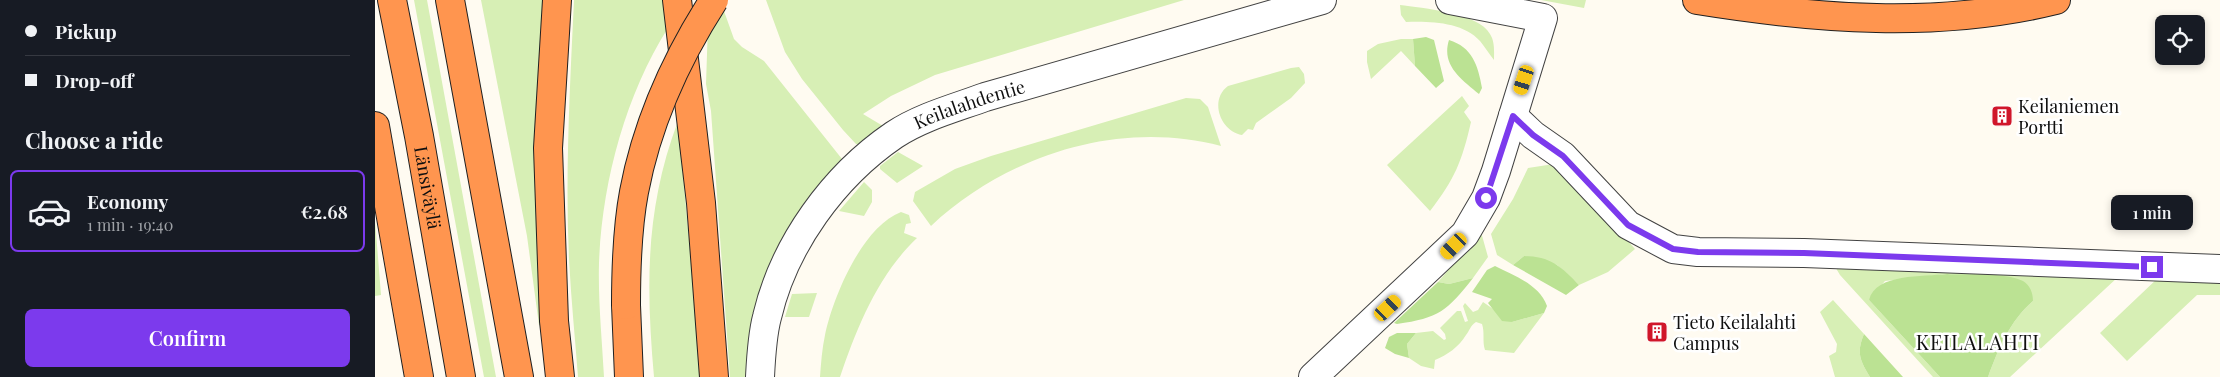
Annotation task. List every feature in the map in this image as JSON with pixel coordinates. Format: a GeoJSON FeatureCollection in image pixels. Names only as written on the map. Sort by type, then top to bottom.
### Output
{"type":"FeatureCollection","features":[{"type":"Feature","properties":{"kind":"highway","name":"Länsiväylä"},"geometry":{"type":"LineString","coordinates":[[392,0],[419,136],[461,377]]}},
{"type":"Feature","properties":{"kind":"highway"},"geometry":{"type":"LineString","coordinates":[[449,0],[519,377]]}},
{"type":"Feature","properties":{"kind":"highway"},"geometry":{"type":"LineString","coordinates":[[557,0],[548,148],[550,250],[560,377]]}},
{"type":"Feature","properties":{"kind":"highway"},"geometry":{"type":"LineString","coordinates":[[677,0],[701,203],[713,377]]}},
{"type":"Feature","properties":{"kind":"highway"},"geometry":{"type":"LineString","coordinates":[[629,377],[626,305],[627,253],[633,193],[645,146],[664,92],[678,61],[714,0]]}},
{"type":"Feature","properties":{"kind":"highway"},"geometry":{"type":"LineString","coordinates":[[1697,0],[1751,9],[1832,16],[1911,19],[1988,12],[2056,0]]}},
{"type":"Feature","properties":{"kind":"highway"},"geometry":{"type":"LineString","coordinates":[[375,126],[419,377]]}},
{"type":"Feature","properties":{"kind":"street","name":"Keilalahdentie"},"geometry":{"type":"LineString","coordinates":[[760,377],[767,318],[774,293],[797,245],[820,206],[836,185],[861,160],[895,134],[934,115],[985,97],[1321,0]]}},
{"type":"Feature","properties":{"kind":"street"},"geometry":{"type":"LineString","coordinates":[[1313,377],[1465,234],[1486,198],[1543,18],[1450,0]]}},
{"type":"Feature","properties":{"kind":"street"},"geometry":{"type":"LineString","coordinates":[[1513,116],[1533,135],[1563,156],[1628,225],[1673,249],[1698,252],[1804,253],[2220,269]]}},
{"type":"Feature","properties":{"kind":"green space"},"geometry":{"type":"Polygon","coordinates":[[[414,0],[427,0],[496,377],[484,377],[414,0]]]}},
{"type":"Feature","properties":{"kind":"green space"},"geometry":{"type":"Polygon","coordinates":[[[481,0],[544,0],[538,123],[537,204],[543,327],[539,325],[527,236],[481,0]]]}},
{"type":"Feature","properties":{"kind":"green space"},"geometry":{"type":"Polygon","coordinates":[[[574,0],[663,0],[668,28],[639,82],[628,111],[618,141],[605,202],[599,263],[604,377],[578,377],[572,303],[568,194],[574,0]]]}},
{"type":"Feature","properties":{"kind":"green space"},"geometry":{"type":"Polygon","coordinates":[[[720,0],[734,39],[742,47],[764,61],[842,159],[748,377],[730,377],[711,111],[706,84],[708,24],[720,0]]]}},
{"type":"Feature","properties":{"kind":"green space"},"geometry":{"type":"Polygon","coordinates":[[[766,0],[1184,0],[935,75],[891,96],[863,114],[883,126],[864,145],[856,144],[802,79],[785,52],[766,0]]]}},
{"type":"Feature","properties":{"kind":"green space"},"geometry":{"type":"Polygon","coordinates":[[[1541,0],[1586,0],[1584,8],[1541,0]]]}},
{"type":"Feature","properties":{"kind":"green space"},"geometry":{"type":"Polygon","coordinates":[[[1400,5],[1449,13],[1474,21],[1484,27],[1492,37],[1494,60],[1480,41],[1465,30],[1446,24],[1406,22],[1401,15],[1400,5]]]}},
{"type":"Feature","properties":{"kind":"green space"},"geometry":{"type":"Polygon","coordinates":[[[1426,37],[1434,40],[1444,81],[1436,88],[1415,66],[1413,39],[1426,37]]]}},
{"type":"Feature","properties":{"kind":"green space"},"geometry":{"type":"Polygon","coordinates":[[[1401,39],[1413,39],[1415,66],[1401,51],[1371,79],[1367,62],[1367,51],[1378,44],[1401,39]]]}},
{"type":"Feature","properties":{"kind":"green space"},"geometry":{"type":"Polygon","coordinates":[[[1449,40],[1463,47],[1473,58],[1482,88],[1479,94],[1459,77],[1450,64],[1447,49],[1449,40]]]}},
{"type":"Feature","properties":{"kind":"green space"},"geometry":{"type":"Polygon","coordinates":[[[1299,67],[1304,74],[1305,83],[1291,98],[1256,123],[1253,130],[1248,129],[1242,135],[1228,128],[1223,121],[1218,107],[1222,92],[1228,86],[1299,67]]]}},
{"type":"Feature","properties":{"kind":"green space"},"geometry":{"type":"Polygon","coordinates":[[[1462,96],[1469,106],[1464,112],[1471,122],[1464,148],[1452,179],[1430,211],[1387,165],[1462,96]]]}},
{"type":"Feature","properties":{"kind":"green space"},"geometry":{"type":"Polygon","coordinates":[[[1186,98],[1200,99],[1208,107],[1221,146],[1182,139],[1143,137],[1104,141],[1066,149],[1029,162],[994,180],[961,201],[931,226],[913,201],[915,192],[955,169],[991,156],[1186,98]]]}},
{"type":"Feature","properties":{"kind":"green space"},"geometry":{"type":"Polygon","coordinates":[[[678,121],[700,377],[654,377],[649,279],[651,248],[659,185],[678,121]]]}},
{"type":"Feature","properties":{"kind":"green space"},"geometry":{"type":"Polygon","coordinates":[[[898,152],[923,166],[897,183],[880,169],[880,166],[898,152]]]}},
{"type":"Feature","properties":{"kind":"green space"},"geometry":{"type":"Polygon","coordinates":[[[1554,164],[1635,249],[1608,272],[1579,285],[1557,265],[1524,256],[1513,265],[1497,255],[1491,234],[1513,199],[1528,168],[1554,164]]]}},
{"type":"Feature","properties":{"kind":"green space"},"geometry":{"type":"Polygon","coordinates":[[[864,182],[872,190],[872,202],[864,216],[839,211],[864,182]]]}},
{"type":"Feature","properties":{"kind":"green space"},"geometry":{"type":"Polygon","coordinates":[[[901,212],[909,215],[911,223],[906,224],[904,233],[917,238],[891,268],[870,303],[840,377],[820,377],[825,335],[842,283],[862,247],[874,232],[887,220],[901,212]]]}},
{"type":"Feature","properties":{"kind":"green space"},"geometry":{"type":"Polygon","coordinates":[[[375,220],[381,295],[375,296],[375,220]]]}},
{"type":"Feature","properties":{"kind":"green space"},"geometry":{"type":"Polygon","coordinates":[[[1481,232],[1488,257],[1473,278],[1449,284],[1438,282],[1481,232]]]}},
{"type":"Feature","properties":{"kind":"green space"},"geometry":{"type":"Polygon","coordinates":[[[1524,256],[1548,260],[1561,268],[1579,285],[1566,295],[1513,265],[1524,256]]]}},
{"type":"Feature","properties":{"kind":"green space"},"geometry":{"type":"Polygon","coordinates":[[[1834,265],[2118,277],[2010,377],[1988,377],[2011,327],[2033,301],[2001,276],[1947,274],[1885,281],[1869,300],[1940,377],[1933,377],[1840,275],[1834,265]]]}},
{"type":"Feature","properties":{"kind":"green space"},"geometry":{"type":"Polygon","coordinates":[[[1495,266],[1532,286],[1543,298],[1547,306],[1544,313],[1512,322],[1502,321],[1488,303],[1492,299],[1472,292],[1487,270],[1495,266]]]}},
{"type":"Feature","properties":{"kind":"green space"},"geometry":{"type":"Polygon","coordinates":[[[1947,274],[2006,276],[2023,281],[2031,290],[2033,301],[2011,327],[1988,377],[1940,377],[1869,300],[1873,291],[1890,281],[1914,276],[1947,274]]]}},
{"type":"Feature","properties":{"kind":"green space"},"geometry":{"type":"Polygon","coordinates":[[[2159,277],[2220,278],[2220,295],[2197,295],[2127,361],[2100,333],[2159,277]]]}},
{"type":"Feature","properties":{"kind":"green space"},"geometry":{"type":"Polygon","coordinates":[[[1473,278],[1449,305],[1433,316],[1411,322],[1394,323],[1438,282],[1449,284],[1473,278]]]}},
{"type":"Feature","properties":{"kind":"green space"},"geometry":{"type":"Polygon","coordinates":[[[817,293],[809,317],[785,317],[792,294],[817,293]]]}},
{"type":"Feature","properties":{"kind":"green space"},"geometry":{"type":"Polygon","coordinates":[[[1833,300],[1864,334],[1860,346],[1860,356],[1870,377],[1835,377],[1829,356],[1836,352],[1837,344],[1820,312],[1833,300]]]}},
{"type":"Feature","properties":{"kind":"green space"},"geometry":{"type":"Polygon","coordinates":[[[1483,302],[1512,322],[1544,313],[1514,353],[1485,350],[1482,324],[1476,322],[1456,347],[1435,360],[1434,369],[1421,366],[1409,358],[1407,344],[1416,333],[1433,331],[1444,340],[1446,339],[1445,334],[1440,328],[1457,311],[1461,311],[1465,322],[1468,321],[1463,306],[1465,303],[1473,312],[1478,310],[1483,302]]]}},
{"type":"Feature","properties":{"kind":"green space"},"geometry":{"type":"Polygon","coordinates":[[[1397,333],[1416,333],[1407,344],[1409,358],[1395,354],[1385,348],[1389,337],[1397,333]]]}},
{"type":"Feature","properties":{"kind":"green space"},"geometry":{"type":"Polygon","coordinates":[[[1864,334],[1903,377],[1870,377],[1860,356],[1860,346],[1864,334]]]}},
{"type":"Feature","properties":{"kind":"place","name":"Keilaniemen Portti"},"geometry":{"type":"Point","coordinates":[2002,116]}},
{"type":"Feature","properties":{"kind":"place","name":"Tieto Keilalahti Campus"},"geometry":{"type":"Point","coordinates":[1657,332]}},
{"type":"Feature","properties":{"kind":"district","name":"KEILALAHTI"},"geometry":{"type":"Point","coordinates":[1978,341]}},
{"type":"Feature","properties":{"kind":"route"},"geometry":{"type":"LineString","coordinates":[[1486,198],[1513,116],[1533,135],[1563,156],[1628,225],[1673,249],[1698,252],[1804,253],[2152,267]]}}]}
